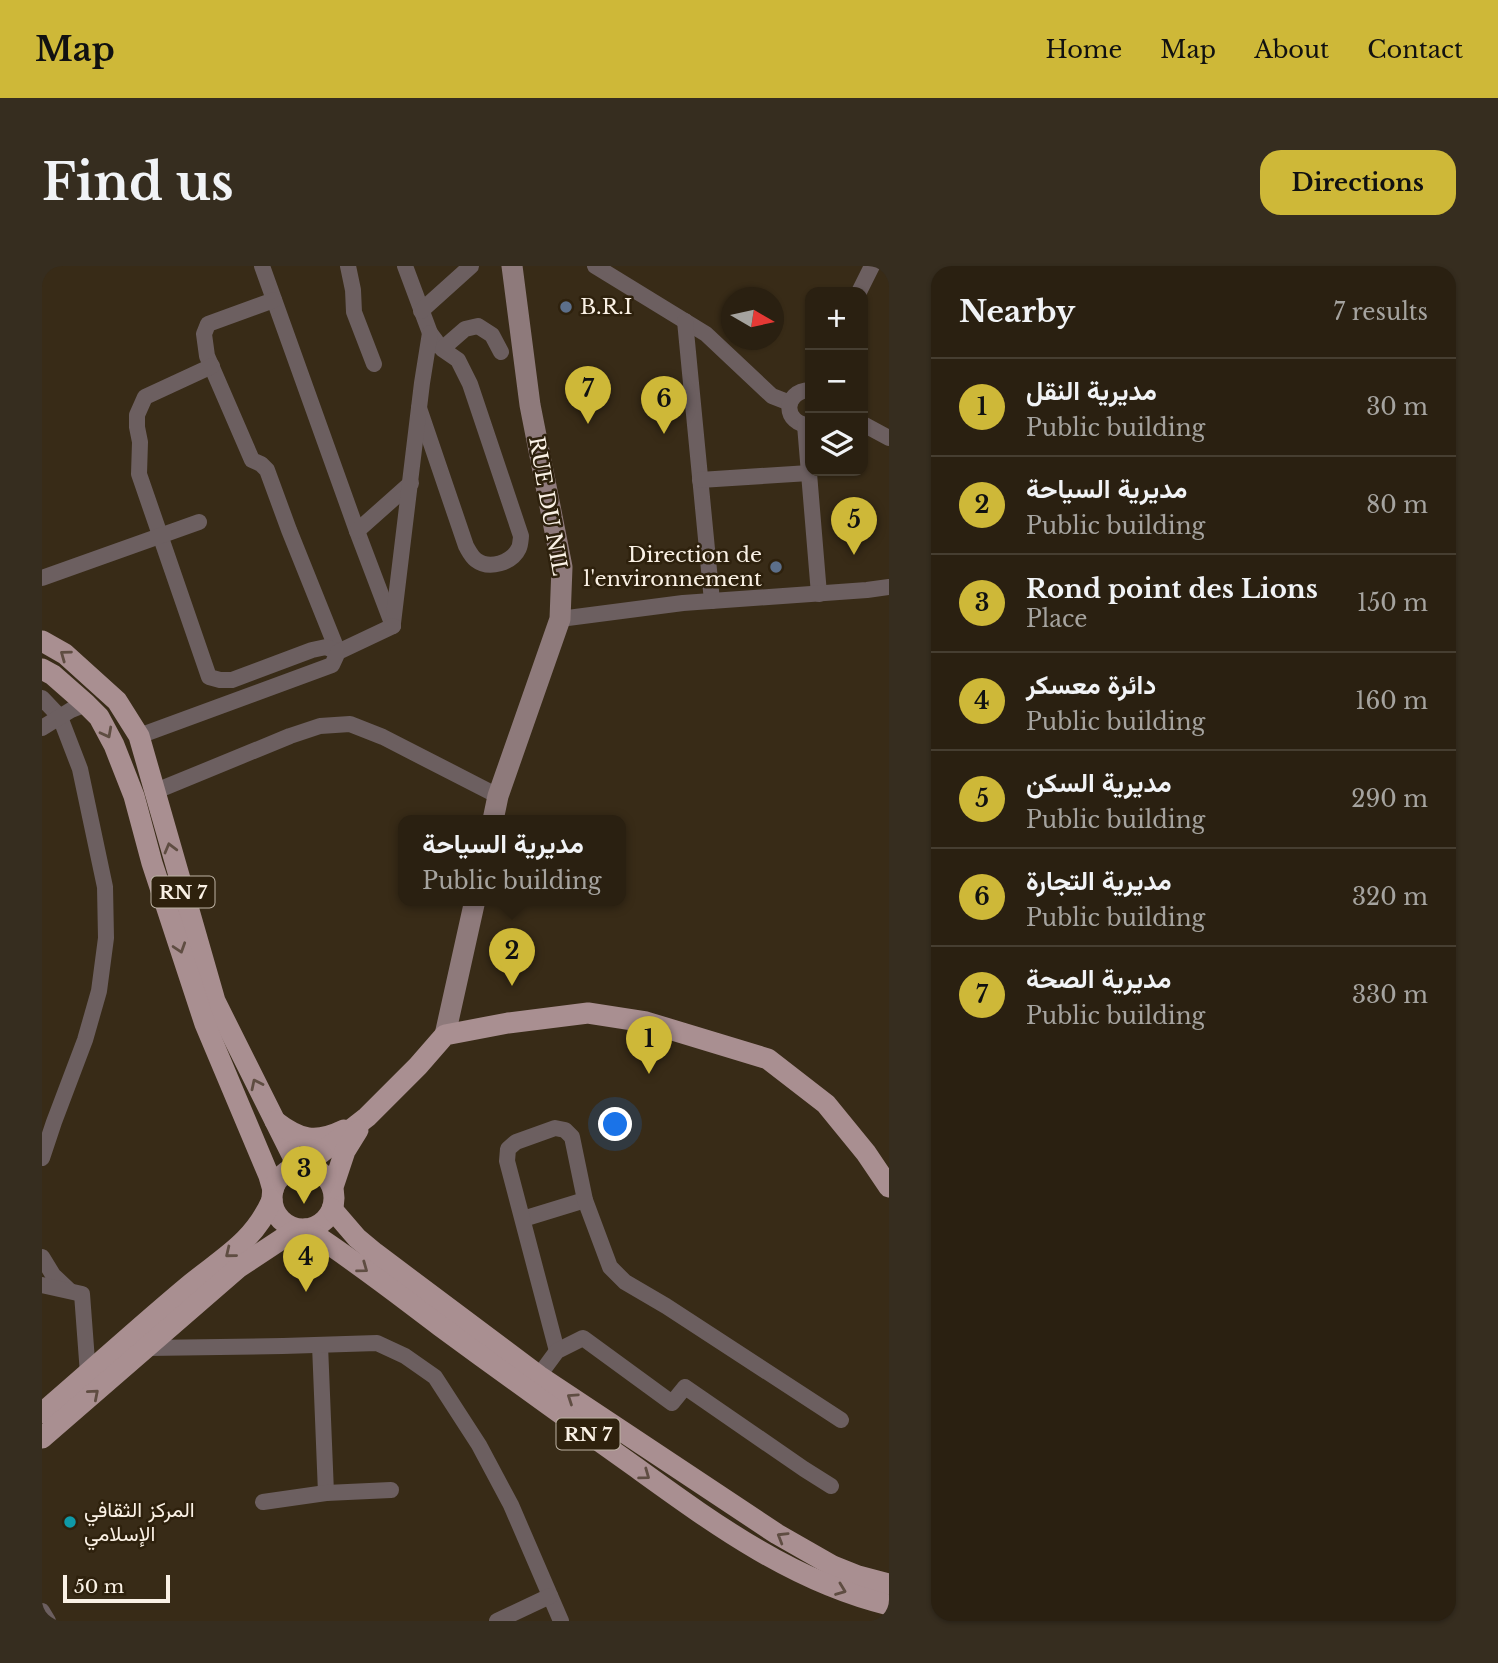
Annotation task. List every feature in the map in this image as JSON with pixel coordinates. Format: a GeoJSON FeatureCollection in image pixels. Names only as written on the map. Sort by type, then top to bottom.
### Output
{"type":"FeatureCollection","features":[{"type":"Feature","properties":{"kind":"main road","name":"RN 7"},"geometry":{"type":"LineString","coordinates":[[42,641],[65,654],[117,701],[139,736],[215,1001],[300,1167]]}},
{"type":"Feature","properties":{"kind":"main road","name":"RN 7"},"geometry":{"type":"LineString","coordinates":[[42,670],[53,675],[99,717],[114,745],[134,796],[152,863],[205,1024],[269,1176],[272,1195]]}},
{"type":"Feature","properties":{"kind":"main road"},"geometry":{"type":"LineString","coordinates":[[42,1413],[188,1286],[249,1237],[264,1217],[282,1175],[300,1167],[367,1117],[445,1035],[508,1023],[588,1013],[646,1022],[768,1059],[825,1104],[866,1153],[889,1187]]}},
{"type":"Feature","properties":{"kind":"main road"},"geometry":{"type":"LineString","coordinates":[[275,1121],[294,1135],[315,1139],[338,1133],[367,1117]]}},
{"type":"Feature","properties":{"kind":"main road"},"geometry":{"type":"LineString","coordinates":[[332,1187],[345,1151],[367,1117]]}},
{"type":"Feature","properties":{"kind":"main road"},"geometry":{"type":"LineString","coordinates":[[42,1438],[238,1268],[302,1229],[322,1223],[334,1202],[332,1187],[321,1172],[300,1167]]}},
{"type":"Feature","properties":{"kind":"main road"},"geometry":{"type":"LineString","coordinates":[[272,1195],[280,1219],[285,1224],[302,1229]]}},
{"type":"Feature","properties":{"kind":"main road","name":"RN 7"},"geometry":{"type":"LineString","coordinates":[[332,1209],[375,1254],[703,1516],[794,1570],[849,1593],[889,1605]]}},
{"type":"Feature","properties":{"kind":"main road","name":"RN 7"},"geometry":{"type":"LineString","coordinates":[[302,1229],[342,1253],[534,1383],[777,1534],[833,1566],[889,1584]]}},
{"type":"Feature","properties":{"kind":"street"},"geometry":{"type":"LineString","coordinates":[[262,266],[393,626]]}},
{"type":"Feature","properties":{"kind":"street"},"geometry":{"type":"LineString","coordinates":[[348,266],[354,312],[374,365]]}},
{"type":"Feature","properties":{"kind":"street"},"geometry":{"type":"LineString","coordinates":[[421,311],[471,266]]}},
{"type":"Feature","properties":{"kind":"street","name":"RUE DU NIL"},"geometry":{"type":"LineString","coordinates":[[494,815],[498,796],[560,619],[562,567],[530,405],[512,266]]}},
{"type":"Feature","properties":{"kind":"street"},"geometry":{"type":"LineString","coordinates":[[595,266],[706,334],[772,396],[790,403]]}},
{"type":"Feature","properties":{"kind":"street"},"geometry":{"type":"LineString","coordinates":[[862,287],[872,266]]}},
{"type":"Feature","properties":{"kind":"street"},"geometry":{"type":"LineString","coordinates":[[411,270],[421,311],[430,333],[442,349],[458,360],[470,384],[521,536],[519,547],[510,559],[499,564],[484,565],[473,558],[466,546],[419,408]]}},
{"type":"Feature","properties":{"kind":"street"},"geometry":{"type":"LineString","coordinates":[[274,300],[208,324],[204,334],[207,356],[252,460],[267,470],[338,652]]}},
{"type":"Feature","properties":{"kind":"street"},"geometry":{"type":"LineString","coordinates":[[685,321],[712,601]]}},
{"type":"Feature","properties":{"kind":"street"},"geometry":{"type":"LineString","coordinates":[[442,349],[465,329],[478,326],[492,335],[501,352]]}},
{"type":"Feature","properties":{"kind":"street"},"geometry":{"type":"LineString","coordinates":[[393,626],[430,333]]}},
{"type":"Feature","properties":{"kind":"street"},"geometry":{"type":"LineString","coordinates":[[212,366],[145,397],[137,415],[139,474],[209,677],[232,680],[312,650],[326,647],[338,652]]}},
{"type":"Feature","properties":{"kind":"street"},"geometry":{"type":"LineString","coordinates":[[805,391],[794,395],[790,403],[792,416],[800,424],[805,425]]}},
{"type":"Feature","properties":{"kind":"street"},"geometry":{"type":"LineString","coordinates":[[868,427],[889,438]]}},
{"type":"Feature","properties":{"kind":"street"},"geometry":{"type":"LineString","coordinates":[[700,480],[805,473]]}},
{"type":"Feature","properties":{"kind":"street"},"geometry":{"type":"LineString","coordinates":[[809,476],[819,594]]}},
{"type":"Feature","properties":{"kind":"street"},"geometry":{"type":"LineString","coordinates":[[357,531],[411,483]]}},
{"type":"Feature","properties":{"kind":"street"},"geometry":{"type":"LineString","coordinates":[[42,578],[199,522]]}},
{"type":"Feature","properties":{"kind":"street"},"geometry":{"type":"LineString","coordinates":[[560,619],[683,603],[889,587]]}},
{"type":"Feature","properties":{"kind":"street"},"geometry":{"type":"LineString","coordinates":[[139,736],[332,664],[338,652],[393,626]]}},
{"type":"Feature","properties":{"kind":"street"},"geometry":{"type":"LineString","coordinates":[[42,698],[60,718],[79,769],[106,887],[106,938],[99,991],[85,1040],[48,1120],[42,1158]]}},
{"type":"Feature","properties":{"kind":"street"},"geometry":{"type":"LineString","coordinates":[[42,728],[86,704]]}},
{"type":"Feature","properties":{"kind":"street"},"geometry":{"type":"LineString","coordinates":[[156,790],[290,736],[320,726],[350,724],[383,737],[498,796]]}},
{"type":"Feature","properties":{"kind":"street"},"geometry":{"type":"LineString","coordinates":[[445,1035],[474,906]]}},
{"type":"Feature","properties":{"kind":"street"},"geometry":{"type":"LineString","coordinates":[[557,1351],[507,1161],[508,1149],[516,1142],[555,1128],[565,1130],[572,1137],[585,1200],[610,1267],[625,1282],[841,1420]]}},
{"type":"Feature","properties":{"kind":"street"},"geometry":{"type":"LineString","coordinates":[[523,1219],[585,1200]]}},
{"type":"Feature","properties":{"kind":"street"},"geometry":{"type":"LineString","coordinates":[[42,1257],[53,1275],[69,1291]]}},
{"type":"Feature","properties":{"kind":"street"},"geometry":{"type":"LineString","coordinates":[[42,1286],[82,1294],[88,1374]]}},
{"type":"Feature","properties":{"kind":"street"},"geometry":{"type":"LineString","coordinates":[[534,1383],[557,1351],[583,1338],[672,1403],[685,1387],[831,1486]]}},
{"type":"Feature","properties":{"kind":"street"},"geometry":{"type":"LineString","coordinates":[[147,1348],[377,1343],[405,1356],[435,1377],[486,1457],[511,1506],[561,1621]]}},
{"type":"Feature","properties":{"kind":"street"},"geometry":{"type":"LineString","coordinates":[[320,1345],[326,1493]]}},
{"type":"Feature","properties":{"kind":"street"},"geometry":{"type":"LineString","coordinates":[[262,1502],[326,1493],[391,1490]]}},
{"type":"Feature","properties":{"kind":"street"},"geometry":{"type":"LineString","coordinates":[[497,1621],[550,1596]]}},
{"type":"Feature","properties":{"kind":"street"},"geometry":{"type":"LineString","coordinates":[[42,1611],[48,1621]]}},
{"type":"Feature","properties":{"kind":"place","name":"B.R.I"},"geometry":{"type":"Point","coordinates":[566,307]}},
{"type":"Feature","properties":{"kind":"place","name":"مديرية الصحة"},"geometry":{"type":"Point","coordinates":[588,424]}},
{"type":"Feature","properties":{"kind":"place","name":"مديرية التجارة"},"geometry":{"type":"Point","coordinates":[664,434]}},
{"type":"Feature","properties":{"kind":"place","name":"مديرية السكن"},"geometry":{"type":"Point","coordinates":[854,555]}},
{"type":"Feature","properties":{"kind":"place","name":"Direction de l'environnement"},"geometry":{"type":"Point","coordinates":[776,567]}},
{"type":"Feature","properties":{"kind":"place","name":"مديرية السياحة"},"geometry":{"type":"Point","coordinates":[512,986]}},
{"type":"Feature","properties":{"kind":"place","name":"مديرية النقل"},"geometry":{"type":"Point","coordinates":[649,1074]}},
{"type":"Feature","properties":{"kind":"place","name":"Rond point des Lions"},"geometry":{"type":"Point","coordinates":[304,1204]}},
{"type":"Feature","properties":{"kind":"place","name":"دائرة معسكر"},"geometry":{"type":"Point","coordinates":[306,1292]}},
{"type":"Feature","properties":{"kind":"place","name":"المركز الثقافي الإسلامي"},"geometry":{"type":"Point","coordinates":[70,1522]}}]}
